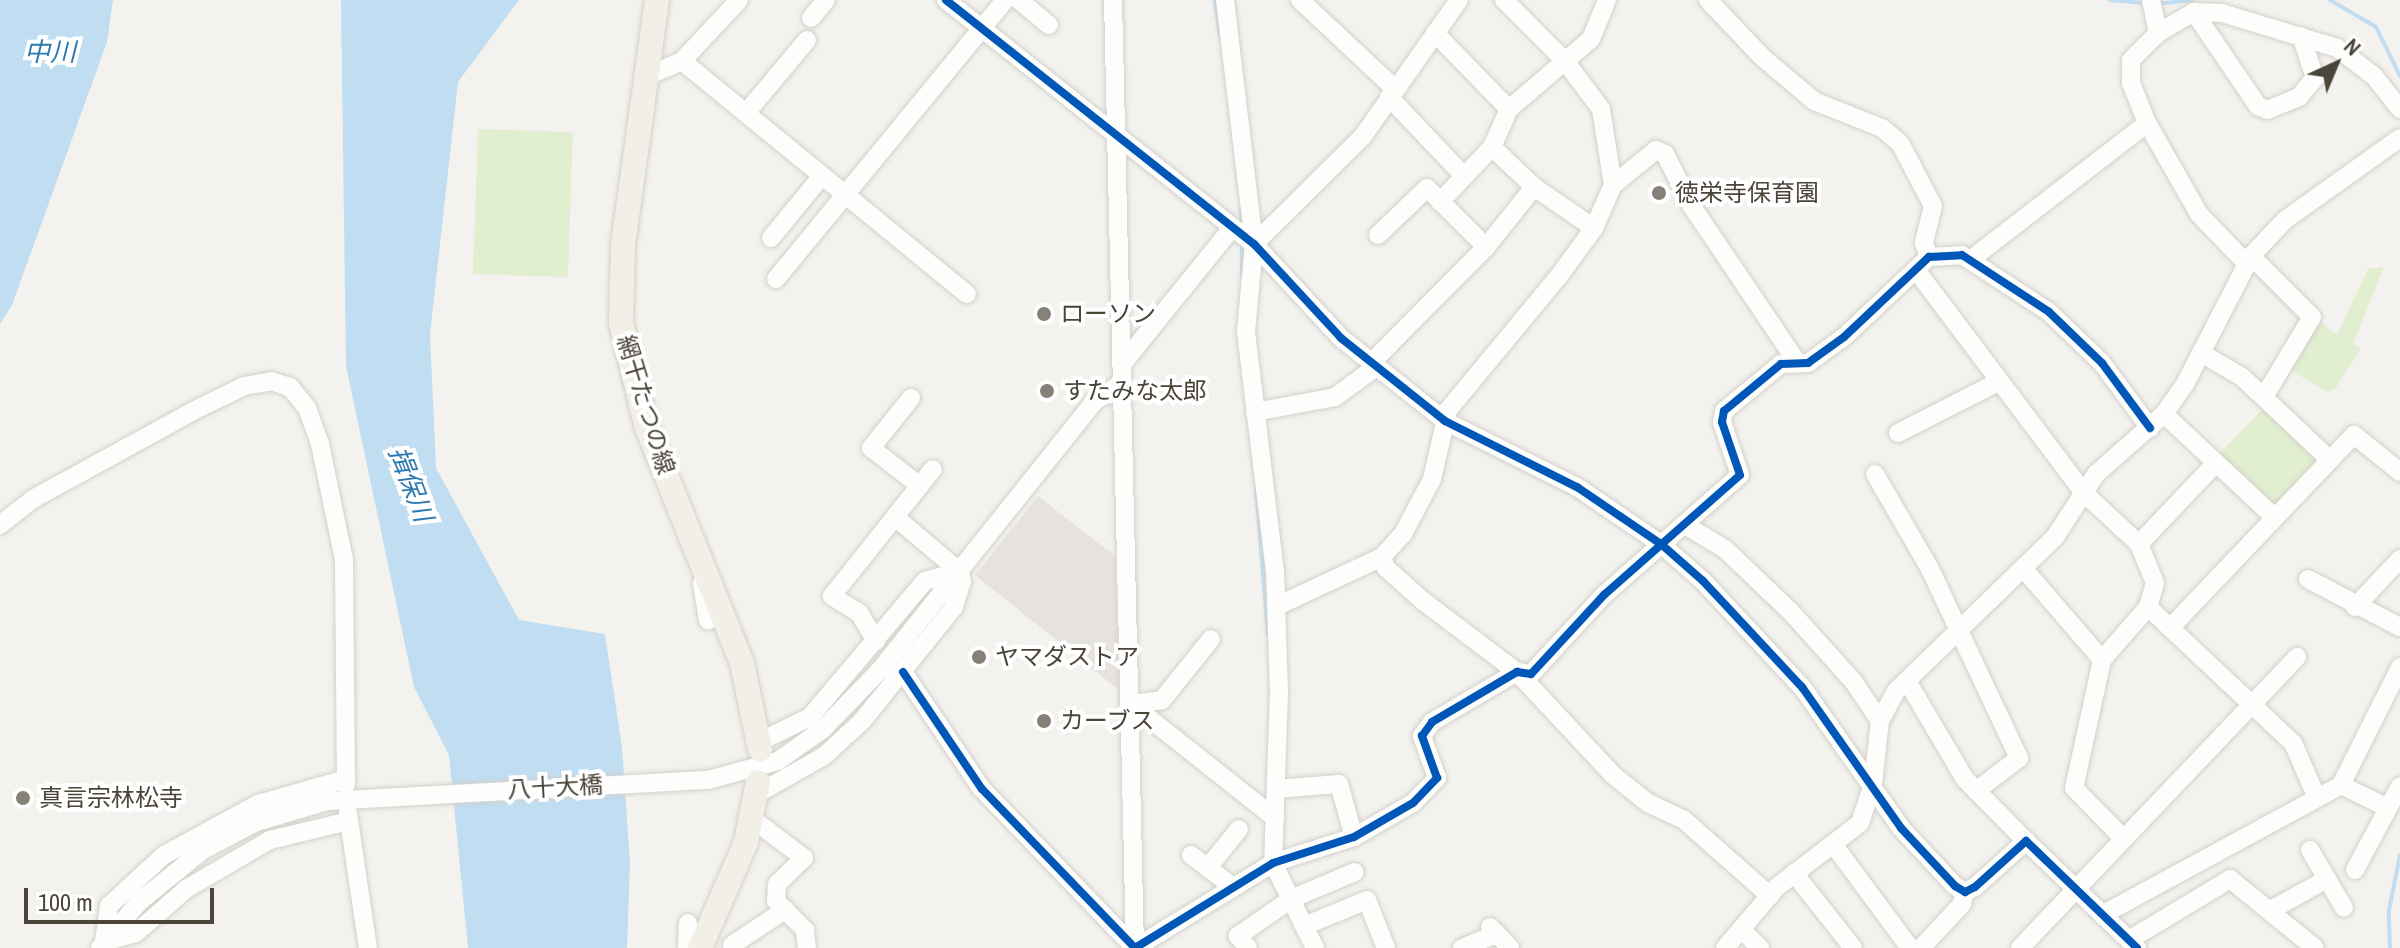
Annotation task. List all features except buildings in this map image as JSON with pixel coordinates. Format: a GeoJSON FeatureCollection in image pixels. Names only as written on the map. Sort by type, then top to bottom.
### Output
{"type":"FeatureCollection","features":[{"type":"Feature","properties":{"kind":"main road","name":"網干たつの線"},"geometry":{"type":"LineString","coordinates":[[657,0],[623,245],[621,323],[647,428],[742,663],[759,746]]}},
{"type":"Feature","properties":{"kind":"main road"},"geometry":{"type":"LineString","coordinates":[[700,948],[727,894],[755,798]]}},
{"type":"Feature","properties":{"kind":"street"},"geometry":{"type":"LineString","coordinates":[[647,76],[682,61],[739,0]]}},
{"type":"Feature","properties":{"kind":"street"},"geometry":{"type":"LineString","coordinates":[[811,18],[826,0]]}},
{"type":"Feature","properties":{"kind":"street"},"geometry":{"type":"LineString","coordinates":[[946,0],[1116,138],[1254,244],[1374,365],[1445,421],[1577,487],[1661,544],[1763,641],[1873,784],[1922,854],[1965,892]]}},
{"type":"Feature","properties":{"kind":"street"},"geometry":{"type":"LineString","coordinates":[[776,279],[1005,0]]}},
{"type":"Feature","properties":{"kind":"street"},"geometry":{"type":"LineString","coordinates":[[1019,0],[1049,25]]}},
{"type":"Feature","properties":{"kind":"street"},"geometry":{"type":"LineString","coordinates":[[1113,0],[1135,948]]}},
{"type":"Feature","properties":{"kind":"street"},"geometry":{"type":"LineString","coordinates":[[1225,0],[1254,244],[1246,332],[1277,606],[1276,789],[1269,814],[1273,863],[1315,948]]}},
{"type":"Feature","properties":{"kind":"street"},"geometry":{"type":"LineString","coordinates":[[1300,0],[1392,93],[1463,175]]}},
{"type":"Feature","properties":{"kind":"street"},"geometry":{"type":"LineString","coordinates":[[1254,244],[1363,136],[1459,0]]}},
{"type":"Feature","properties":{"kind":"street"},"geometry":{"type":"LineString","coordinates":[[1504,0],[1565,61],[1601,109],[1613,185]]}},
{"type":"Feature","properties":{"kind":"street"},"geometry":{"type":"LineString","coordinates":[[1440,202],[1492,147],[1509,109],[1591,39],[1607,0]]}},
{"type":"Feature","properties":{"kind":"street"},"geometry":{"type":"LineString","coordinates":[[1708,0],[1762,57],[1814,101],[1882,128],[1900,143],[1933,206],[1922,264],[2000,381],[2083,492],[2139,544],[2155,583],[2148,607],[2102,660],[2074,788],[2123,838]]}},
{"type":"Feature","properties":{"kind":"street"},"geometry":{"type":"LineString","coordinates":[[2151,5],[2158,33]]}},
{"type":"Feature","properties":{"kind":"street"},"geometry":{"type":"LineString","coordinates":[[2264,397],[2312,317],[2199,214],[2147,123],[2127,66],[2158,33],[2194,12],[2226,6],[2353,58],[2400,109]]}},
{"type":"Feature","properties":{"kind":"street"},"geometry":{"type":"LineString","coordinates":[[2194,12],[2258,106],[2267,110],[2299,97],[2315,78],[2301,36]]}},
{"type":"Feature","properties":{"kind":"street"},"geometry":{"type":"LineString","coordinates":[[1435,33],[1509,109]]}},
{"type":"Feature","properties":{"kind":"street"},"geometry":{"type":"LineString","coordinates":[[746,113],[807,40]]}},
{"type":"Feature","properties":{"kind":"street"},"geometry":{"type":"LineString","coordinates":[[682,61],[844,197],[967,294]]}},
{"type":"Feature","properties":{"kind":"street"},"geometry":{"type":"LineString","coordinates":[[1970,260],[2147,123]]}},
{"type":"Feature","properties":{"kind":"street"},"geometry":{"type":"LineString","coordinates":[[1725,948],[1794,873],[1860,823],[1873,784],[1880,721],[1907,681],[2055,537],[2096,474],[2164,414],[2201,353],[2248,260],[2285,220],[2400,138]]}},
{"type":"Feature","properties":{"kind":"street"},"geometry":{"type":"LineString","coordinates":[[1492,147],[1534,187],[1594,228]]}},
{"type":"Feature","properties":{"kind":"street"},"geometry":{"type":"LineString","coordinates":[[1277,606],[1382,557],[1403,534],[1432,479],[1448,410],[1594,228],[1613,185],[1656,150],[1665,154],[1691,205],[1797,362]]}},
{"type":"Feature","properties":{"kind":"street"},"geometry":{"type":"LineString","coordinates":[[794,257],[765,234],[821,177]]}},
{"type":"Feature","properties":{"kind":"street"},"geometry":{"type":"LineString","coordinates":[[1255,412],[1335,397],[1374,365],[1486,247],[1534,187]]}},
{"type":"Feature","properties":{"kind":"street"},"geometry":{"type":"LineString","coordinates":[[1378,235],[1427,188],[1486,247]]}},
{"type":"Feature","properties":{"kind":"street","name":"八十大橋"},"geometry":{"type":"LineString","coordinates":[[102,945],[139,902],[203,850],[256,822],[328,801],[402,794],[708,780],[778,761],[823,729],[880,670],[1095,401],[1123,372],[1232,228]]}},
{"type":"Feature","properties":{"kind":"street"},"geometry":{"type":"LineString","coordinates":[[1135,948],[1273,863],[1354,837],[1400,813],[1430,789],[1435,767],[1422,736],[1432,722],[1517,672],[1531,674],[1661,544],[1740,475],[1722,422],[1724,411],[1781,364],[1808,363],[1844,337],[1922,264],[1956,252],[2059,322],[2102,363],[2150,428]]}},
{"type":"Feature","properties":{"kind":"street"},"geometry":{"type":"LineString","coordinates":[[2201,353],[2264,397],[2330,460]]}},
{"type":"Feature","properties":{"kind":"street"},"geometry":{"type":"LineString","coordinates":[[0,525],[33,499],[204,405],[244,386],[271,381],[290,387],[307,408],[320,444],[344,560],[346,782],[258,804],[164,855],[109,906],[102,945],[136,933],[186,889],[270,840],[349,817],[368,948]]}},
{"type":"Feature","properties":{"kind":"street"},"geometry":{"type":"LineString","coordinates":[[1898,433],[2000,381]]}},
{"type":"Feature","properties":{"kind":"street"},"geometry":{"type":"LineString","coordinates":[[911,398],[871,448],[920,486]]}},
{"type":"Feature","properties":{"kind":"street"},"geometry":{"type":"LineString","coordinates":[[2164,414],[2275,518]]}},
{"type":"Feature","properties":{"kind":"street"},"geometry":{"type":"LineString","coordinates":[[2170,628],[2354,435],[2400,472]]}},
{"type":"Feature","properties":{"kind":"street"},"geometry":{"type":"LineString","coordinates":[[2139,544],[2215,464]]}},
{"type":"Feature","properties":{"kind":"street"},"geometry":{"type":"LineString","coordinates":[[876,641],[859,613],[832,596],[933,469]]}},
{"type":"Feature","properties":{"kind":"street"},"geometry":{"type":"LineString","coordinates":[[1875,474],[1958,631],[2019,758],[1976,791]]}},
{"type":"Feature","properties":{"kind":"street"},"geometry":{"type":"LineString","coordinates":[[807,948],[805,930],[776,901],[777,884],[804,858],[755,798],[824,756],[862,721],[954,607],[962,581],[959,571],[895,517]]}},
{"type":"Feature","properties":{"kind":"street"},"geometry":{"type":"LineString","coordinates":[[1685,525],[1725,549],[1791,612],[1853,681],[1880,721]]}},
{"type":"Feature","properties":{"kind":"street"},"geometry":{"type":"LineString","coordinates":[[694,541],[708,621]]}},
{"type":"Feature","properties":{"kind":"street"},"geometry":{"type":"LineString","coordinates":[[1382,557],[1386,568],[1423,601],[1517,672],[1613,775],[1648,803],[1683,819],[1770,896]]}},
{"type":"Feature","properties":{"kind":"street"},"geometry":{"type":"LineString","coordinates":[[2355,607],[2400,559]]}},
{"type":"Feature","properties":{"kind":"street"},"geometry":{"type":"LineString","coordinates":[[2023,568],[2102,660]]}},
{"type":"Feature","properties":{"kind":"street"},"geometry":{"type":"LineString","coordinates":[[759,746],[810,717],[925,581],[959,571]]}},
{"type":"Feature","properties":{"kind":"street"},"geometry":{"type":"LineString","coordinates":[[2308,579],[2355,607],[2400,627]]}},
{"type":"Feature","properties":{"kind":"street"},"geometry":{"type":"LineString","coordinates":[[2148,607],[2293,743],[2317,798]]}},
{"type":"Feature","properties":{"kind":"street"},"geometry":{"type":"LineString","coordinates":[[1131,704],[1162,700],[1211,639]]}},
{"type":"Feature","properties":{"kind":"street"},"geometry":{"type":"LineString","coordinates":[[2020,948],[2297,657]]}},
{"type":"Feature","properties":{"kind":"street"},"geometry":{"type":"LineString","coordinates":[[2102,915],[2341,785],[2394,696],[2400,667]]}},
{"type":"Feature","properties":{"kind":"street"},"geometry":{"type":"LineString","coordinates":[[903,672],[982,789],[1135,948]]}},
{"type":"Feature","properties":{"kind":"street"},"geometry":{"type":"LineString","coordinates":[[1907,681],[1976,791],[2133,945],[2230,879],[2315,948]]}},
{"type":"Feature","properties":{"kind":"street"},"geometry":{"type":"LineString","coordinates":[[1131,704],[1269,814]]}},
{"type":"Feature","properties":{"kind":"street"},"geometry":{"type":"LineString","coordinates":[[1276,789],[1339,784],[1354,837]]}},
{"type":"Feature","properties":{"kind":"street"},"geometry":{"type":"LineString","coordinates":[[2341,785],[2388,808]]}},
{"type":"Feature","properties":{"kind":"street"},"geometry":{"type":"LineString","coordinates":[[2355,870],[2400,786]]}},
{"type":"Feature","properties":{"kind":"street"},"geometry":{"type":"LineString","coordinates":[[1210,865],[1239,829]]}},
{"type":"Feature","properties":{"kind":"street"},"geometry":{"type":"LineString","coordinates":[[1921,948],[1962,904],[1965,892],[2026,841]]}},
{"type":"Feature","properties":{"kind":"street"},"geometry":{"type":"LineString","coordinates":[[1833,844],[1910,948]]}},
{"type":"Feature","properties":{"kind":"street"},"geometry":{"type":"LineString","coordinates":[[2310,850],[2344,908]]}},
{"type":"Feature","properties":{"kind":"street"},"geometry":{"type":"LineString","coordinates":[[1191,855],[1210,865],[1233,887]]}},
{"type":"Feature","properties":{"kind":"street"},"geometry":{"type":"LineString","coordinates":[[1248,948],[1238,936],[1291,899],[1355,872]]}},
{"type":"Feature","properties":{"kind":"street"},"geometry":{"type":"LineString","coordinates":[[1794,873],[1853,948]]}},
{"type":"Feature","properties":{"kind":"street"},"geometry":{"type":"LineString","coordinates":[[2269,911],[2327,879]]}},
{"type":"Feature","properties":{"kind":"street"},"geometry":{"type":"LineString","coordinates":[[1304,926],[1367,900],[1386,948]]}},
{"type":"Feature","properties":{"kind":"street"},"geometry":{"type":"LineString","coordinates":[[732,945],[785,910]]}},
{"type":"Feature","properties":{"kind":"street"},"geometry":{"type":"LineString","coordinates":[[687,948],[688,923]]}},
{"type":"Feature","properties":{"kind":"street"},"geometry":{"type":"LineString","coordinates":[[1741,929],[1760,948]]}},
{"type":"Feature","properties":{"kind":"street"},"geometry":{"type":"LineString","coordinates":[[1462,948],[1499,936]]}},
{"type":"Feature","properties":{"kind":"green space"},"geometry":{"type":"Polygon","coordinates":[[[478,129],[573,132],[568,277],[473,274],[478,129]]]}},
{"type":"Feature","properties":{"kind":"green space"},"geometry":{"type":"Polygon","coordinates":[[[2384,267],[2353,344],[2361,349],[2335,389],[2327,392],[2289,369],[2320,322],[2337,335],[2368,269],[2384,267]]]}},
{"type":"Feature","properties":{"kind":"green space"},"geometry":{"type":"Polygon","coordinates":[[[2266,406],[2318,457],[2319,467],[2281,506],[2269,508],[2216,457],[2266,406]]]}},
{"type":"Feature","properties":{"kind":"shaded area"},"geometry":{"type":"Polygon","coordinates":[[[1038,496],[1115,556],[1119,690],[975,575],[1038,496]]]}},
{"type":"Feature","properties":{"kind":"water","name":"中川"},"geometry":{"type":"Polygon","coordinates":[[[0,0],[113,0],[107,42],[12,305],[0,324],[0,0]]]}},
{"type":"Feature","properties":{"kind":"water","name":"揖保川"},"geometry":{"type":"Polygon","coordinates":[[[341,0],[519,0],[458,82],[430,334],[436,468],[519,620],[605,634],[622,747],[630,863],[627,948],[468,948],[449,755],[414,687],[346,366],[341,0]]]}},
{"type":"Feature","properties":{"kind":"waterway"},"geometry":{"type":"LineString","coordinates":[[1215,0],[1220,37]]}},
{"type":"Feature","properties":{"kind":"waterway"},"geometry":{"type":"LineString","coordinates":[[2110,0],[2148,3]]}},
{"type":"Feature","properties":{"kind":"waterway"},"geometry":{"type":"LineString","coordinates":[[2156,4],[2192,0]]}},
{"type":"Feature","properties":{"kind":"waterway"},"geometry":{"type":"LineString","coordinates":[[2330,0],[2376,27],[2400,76]]}},
{"type":"Feature","properties":{"kind":"waterway"},"geometry":{"type":"LineString","coordinates":[[1241,209],[1242,228]]}},
{"type":"Feature","properties":{"kind":"waterway"},"geometry":{"type":"LineString","coordinates":[[1242,241],[1242,276]]}},
{"type":"Feature","properties":{"kind":"waterway"},"geometry":{"type":"LineString","coordinates":[[1256,488],[1268,635]]}},
{"type":"Feature","properties":{"kind":"waterway"},"geometry":{"type":"LineString","coordinates":[[2390,948],[2389,910],[2400,855]]}},
{"type":"Feature","properties":{"kind":"cycle path"},"geometry":{"type":"LineString","coordinates":[[946,0],[1254,244],[1341,338],[1445,421],[1577,487],[1661,544],[1703,581],[1802,687],[1901,828],[1955,886],[1965,892],[1975,887],[2026,841],[2137,948]]}},
{"type":"Feature","properties":{"kind":"cycle path"},"geometry":{"type":"LineString","coordinates":[[903,672],[982,789],[1135,948],[1273,863],[1354,837],[1413,803],[1437,778],[1422,736],[1432,722],[1517,672],[1531,674],[1604,595],[1740,475],[1722,422],[1724,411],[1781,364],[1808,363],[1844,337],[1929,257],[1962,255],[2049,312],[2102,363],[2150,428]]}},
{"type":"Feature","properties":{"kind":"place","name":"徳栄寺保育園"},"geometry":{"type":"Point","coordinates":[1659,193]}},
{"type":"Feature","properties":{"kind":"place","name":"ローソン"},"geometry":{"type":"Point","coordinates":[1044,314]}},
{"type":"Feature","properties":{"kind":"place","name":"すたみな太郎"},"geometry":{"type":"Point","coordinates":[1047,391]}},
{"type":"Feature","properties":{"kind":"place","name":"ヤマダストア"},"geometry":{"type":"Point","coordinates":[979,657]}},
{"type":"Feature","properties":{"kind":"place","name":"カーブス"},"geometry":{"type":"Point","coordinates":[1044,721]}},
{"type":"Feature","properties":{"kind":"place","name":"真言宗林松寺"},"geometry":{"type":"Point","coordinates":[23,798]}}]}
